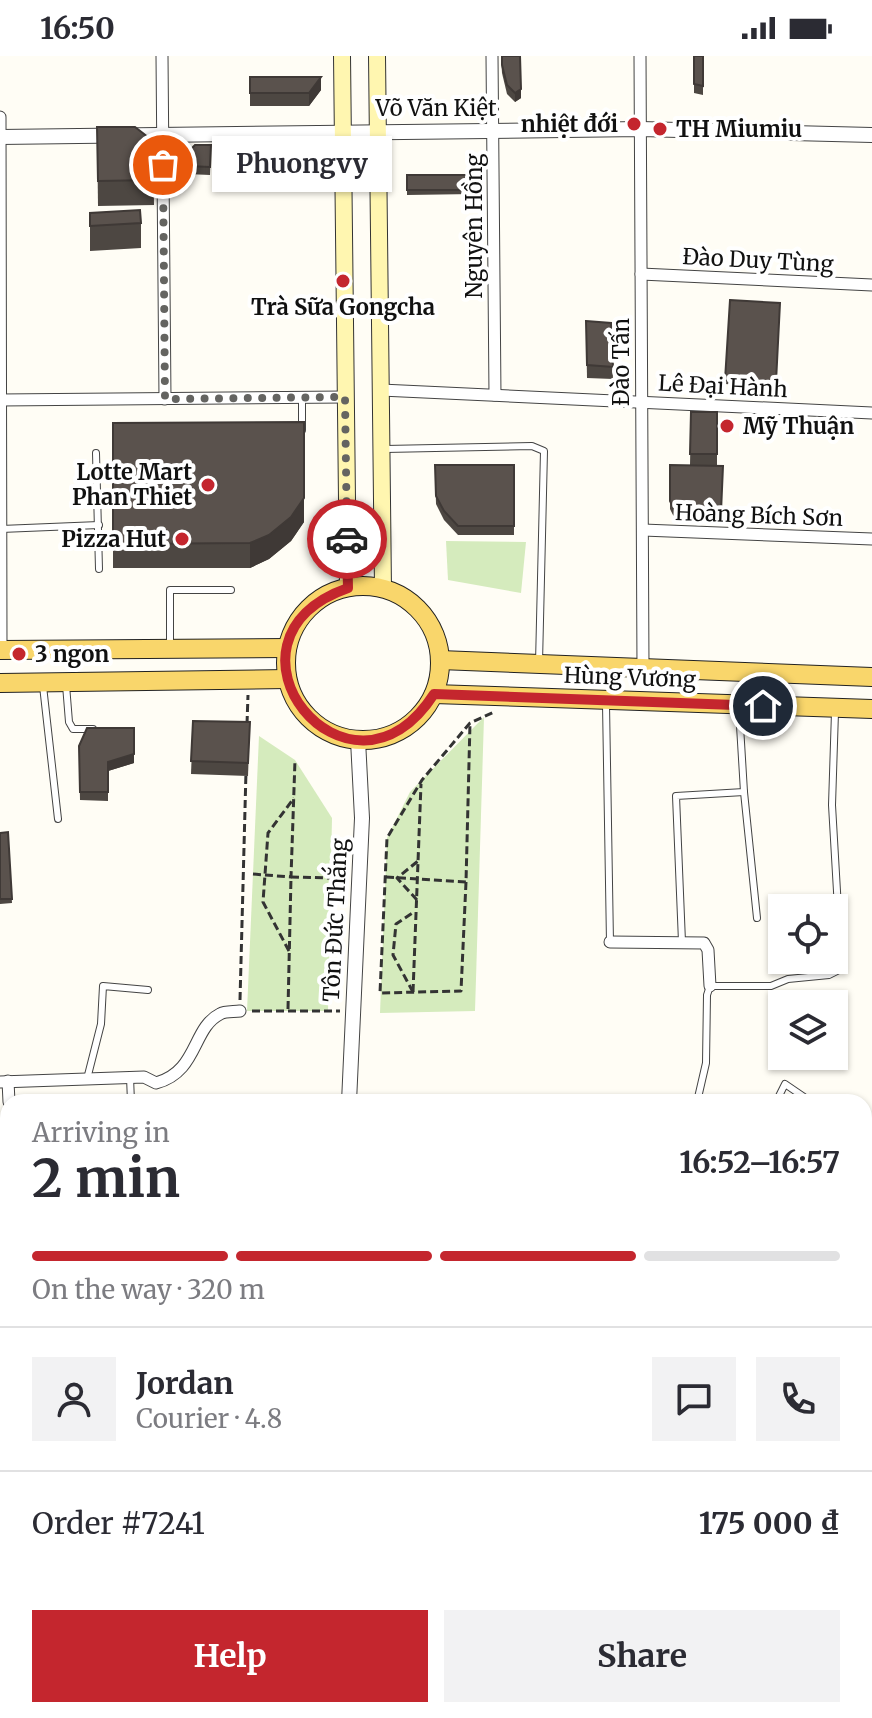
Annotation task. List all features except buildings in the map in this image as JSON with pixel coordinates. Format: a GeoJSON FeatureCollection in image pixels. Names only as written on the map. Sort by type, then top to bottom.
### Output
{"type":"FeatureCollection","features":[{"type":"Feature","properties":{"kind":"main road"},"geometry":{"type":"LineString","coordinates":[[342,56],[348,588]]}},
{"type":"Feature","properties":{"kind":"main road"},"geometry":{"type":"LineString","coordinates":[[377,56],[383,589]]}},
{"type":"Feature","properties":{"kind":"main road"},"geometry":{"type":"LineString","coordinates":[[348,588],[383,589],[401,596],[417,608],[429,623],[437,641],[440,660],[434,694],[421,714],[403,729],[381,738],[358,740],[333,734],[312,721],[296,702],[287,679],[287,648],[295,627],[308,609],[326,595],[348,588]]}},
{"type":"Feature","properties":{"kind":"main road"},"geometry":{"type":"LineString","coordinates":[[0,650],[287,648]]}},
{"type":"Feature","properties":{"kind":"main road","name":"Hùng Vương"},"geometry":{"type":"LineString","coordinates":[[440,660],[872,677]]}},
{"type":"Feature","properties":{"kind":"main road"},"geometry":{"type":"LineString","coordinates":[[0,683],[287,679]]}},
{"type":"Feature","properties":{"kind":"main road","name":"Hùng Vương"},"geometry":{"type":"LineString","coordinates":[[434,694],[872,709]]}},
{"type":"Feature","properties":{"kind":"street"},"geometry":{"type":"LineString","coordinates":[[162,56],[165,399]]}},
{"type":"Feature","properties":{"kind":"street","name":"Nguyên Hồng"},"geometry":{"type":"LineString","coordinates":[[492,56],[495,395]]}},
{"type":"Feature","properties":{"kind":"street","name":"Đào Tấn"},"geometry":{"type":"LineString","coordinates":[[640,56],[643,668]]}},
{"type":"Feature","properties":{"kind":"street"},"geometry":{"type":"LineString","coordinates":[[0,117],[0,650]]}},
{"type":"Feature","properties":{"kind":"street","name":"Võ Văn Kiệt"},"geometry":{"type":"LineString","coordinates":[[0,137],[641,129],[872,135]]}},
{"type":"Feature","properties":{"kind":"street","name":"Đào Duy Tùng"},"geometry":{"type":"LineString","coordinates":[[641,274],[872,285]]}},
{"type":"Feature","properties":{"kind":"street","name":"Lê Đại Hành"},"geometry":{"type":"LineString","coordinates":[[381,390],[872,413]]}},
{"type":"Feature","properties":{"kind":"street"},"geometry":{"type":"LineString","coordinates":[[0,400],[345,397]]}},
{"type":"Feature","properties":{"kind":"street","name":"Hoàng Bích Sơn"},"geometry":{"type":"LineString","coordinates":[[643,530],[872,539]]}},
{"type":"Feature","properties":{"kind":"street","name":"Tôn Đức Thắng"},"geometry":{"type":"LineString","coordinates":[[349,1094],[362,818],[358,740]]}},
{"type":"Feature","properties":{"kind":"street"},"geometry":{"type":"LineString","coordinates":[[610,942],[707,945],[710,986]]}},
{"type":"Feature","properties":{"kind":"street"},"geometry":{"type":"LineString","coordinates":[[4,1082],[130,1077],[144,1077],[156,1083],[167,1080],[188,1061],[207,1027],[220,1014],[240,1011]]}},
{"type":"Feature","properties":{"kind":"lane"},"geometry":{"type":"LineString","coordinates":[[302,397],[302,442]]}},
{"type":"Feature","properties":{"kind":"lane"},"geometry":{"type":"LineString","coordinates":[[381,449],[532,446],[544,451],[539,664]]}},
{"type":"Feature","properties":{"kind":"lane"},"geometry":{"type":"LineString","coordinates":[[96,453],[99,569]]}},
{"type":"Feature","properties":{"kind":"lane"},"geometry":{"type":"LineString","coordinates":[[0,529],[99,525]]}},
{"type":"Feature","properties":{"kind":"lane"},"geometry":{"type":"LineString","coordinates":[[170,649],[170,590],[231,590]]}},
{"type":"Feature","properties":{"kind":"lane"},"geometry":{"type":"LineString","coordinates":[[43,682],[58,819]]}},
{"type":"Feature","properties":{"kind":"lane"},"geometry":{"type":"LineString","coordinates":[[66,682],[69,722],[73,729],[104,729]]}},
{"type":"Feature","properties":{"kind":"lane"},"geometry":{"type":"LineString","coordinates":[[606,700],[610,942]]}},
{"type":"Feature","properties":{"kind":"lane"},"geometry":{"type":"LineString","coordinates":[[739,705],[757,918]]}},
{"type":"Feature","properties":{"kind":"lane"},"geometry":{"type":"LineString","coordinates":[[699,1094],[706,1063],[707,995],[710,986],[771,986],[788,979],[829,975],[839,970],[832,805],[836,708]]}},
{"type":"Feature","properties":{"kind":"lane"},"geometry":{"type":"LineString","coordinates":[[682,942],[676,796],[744,792]]}},
{"type":"Feature","properties":{"kind":"lane"},"geometry":{"type":"LineString","coordinates":[[87,1079],[101,1024],[103,986],[148,990]]}},
{"type":"Feature","properties":{"kind":"lane"},"geometry":{"type":"LineString","coordinates":[[130,1077],[131,1094]]}},
{"type":"Feature","properties":{"kind":"lane"},"geometry":{"type":"LineString","coordinates":[[780,1094],[785,1084],[800,1094]]}},
{"type":"Feature","properties":{"kind":"path"},"geometry":{"type":"LineString","coordinates":[[247,727],[248,680]]}},
{"type":"Feature","properties":{"kind":"path"},"geometry":{"type":"LineString","coordinates":[[470,723],[461,991],[380,993],[387,838],[422,780],[470,723],[495,712]]}},
{"type":"Feature","properties":{"kind":"path"},"geometry":{"type":"LineString","coordinates":[[246,759],[240,1011],[353,1012]]}},
{"type":"Feature","properties":{"kind":"path"},"geometry":{"type":"LineString","coordinates":[[288,1011],[295,760]]}},
{"type":"Feature","properties":{"kind":"path"},"geometry":{"type":"LineString","coordinates":[[413,992],[422,780]]}},
{"type":"Feature","properties":{"kind":"path"},"geometry":{"type":"LineString","coordinates":[[289,953],[263,902],[268,833],[294,798]]}},
{"type":"Feature","properties":{"kind":"path"},"geometry":{"type":"LineString","coordinates":[[397,878],[418,861]]}},
{"type":"Feature","properties":{"kind":"path"},"geometry":{"type":"LineString","coordinates":[[253,874],[331,878]]}},
{"type":"Feature","properties":{"kind":"path"},"geometry":{"type":"LineString","coordinates":[[386,877],[466,882]]}},
{"type":"Feature","properties":{"kind":"path"},"geometry":{"type":"LineString","coordinates":[[397,878],[417,900]]}},
{"type":"Feature","properties":{"kind":"path"},"geometry":{"type":"LineString","coordinates":[[413,992],[393,955],[396,924],[416,910]]}},
{"type":"Feature","properties":{"kind":"green space"},"geometry":{"type":"Polygon","coordinates":[[[446,541],[526,542],[521,593],[448,580],[446,541]]]}},
{"type":"Feature","properties":{"kind":"green space"},"geometry":{"type":"Polygon","coordinates":[[[484,717],[475,1011],[380,1013],[387,838],[410,792],[484,717]]]}},
{"type":"Feature","properties":{"kind":"green space"},"geometry":{"type":"Polygon","coordinates":[[[259,736],[295,760],[332,818],[328,1011],[247,1011],[259,736]]]}},
{"type":"Feature","properties":{"kind":"way so far"},"geometry":{"type":"LineString","coordinates":[[163,165],[165,399],[345,397],[347,539]]}},
{"type":"Feature","properties":{"kind":"place","name":"nhiệt đới"},"geometry":{"type":"Point","coordinates":[634,124]}},
{"type":"Feature","properties":{"kind":"place","name":"TH Miumiu"},"geometry":{"type":"Point","coordinates":[660,129]}},
{"type":"Feature","properties":{"kind":"place","name":"Phuongvy"},"geometry":{"type":"Point","coordinates":[163,165]}},
{"type":"Feature","properties":{"kind":"place","name":"Trà Sữa Gongcha"},"geometry":{"type":"Point","coordinates":[343,281]}},
{"type":"Feature","properties":{"kind":"place","name":"Mỹ Thuận"},"geometry":{"type":"Point","coordinates":[727,426]}},
{"type":"Feature","properties":{"kind":"place","name":"Lotte Mart Phan Thiet"},"geometry":{"type":"Point","coordinates":[208,485]}},
{"type":"Feature","properties":{"kind":"place","name":"Pizza Hut"},"geometry":{"type":"Point","coordinates":[182,539]}},
{"type":"Feature","properties":{"kind":"place","name":"3 ngon"},"geometry":{"type":"Point","coordinates":[19,654]}},
{"type":"Feature","properties":{"kind":"route"},"geometry":{"type":"LineString","coordinates":[[347,539],[348,588],[326,595],[308,609],[295,627],[285,664],[296,702],[312,721],[333,734],[358,740],[381,738],[403,729],[421,714],[434,694],[763,706]]}}]}
